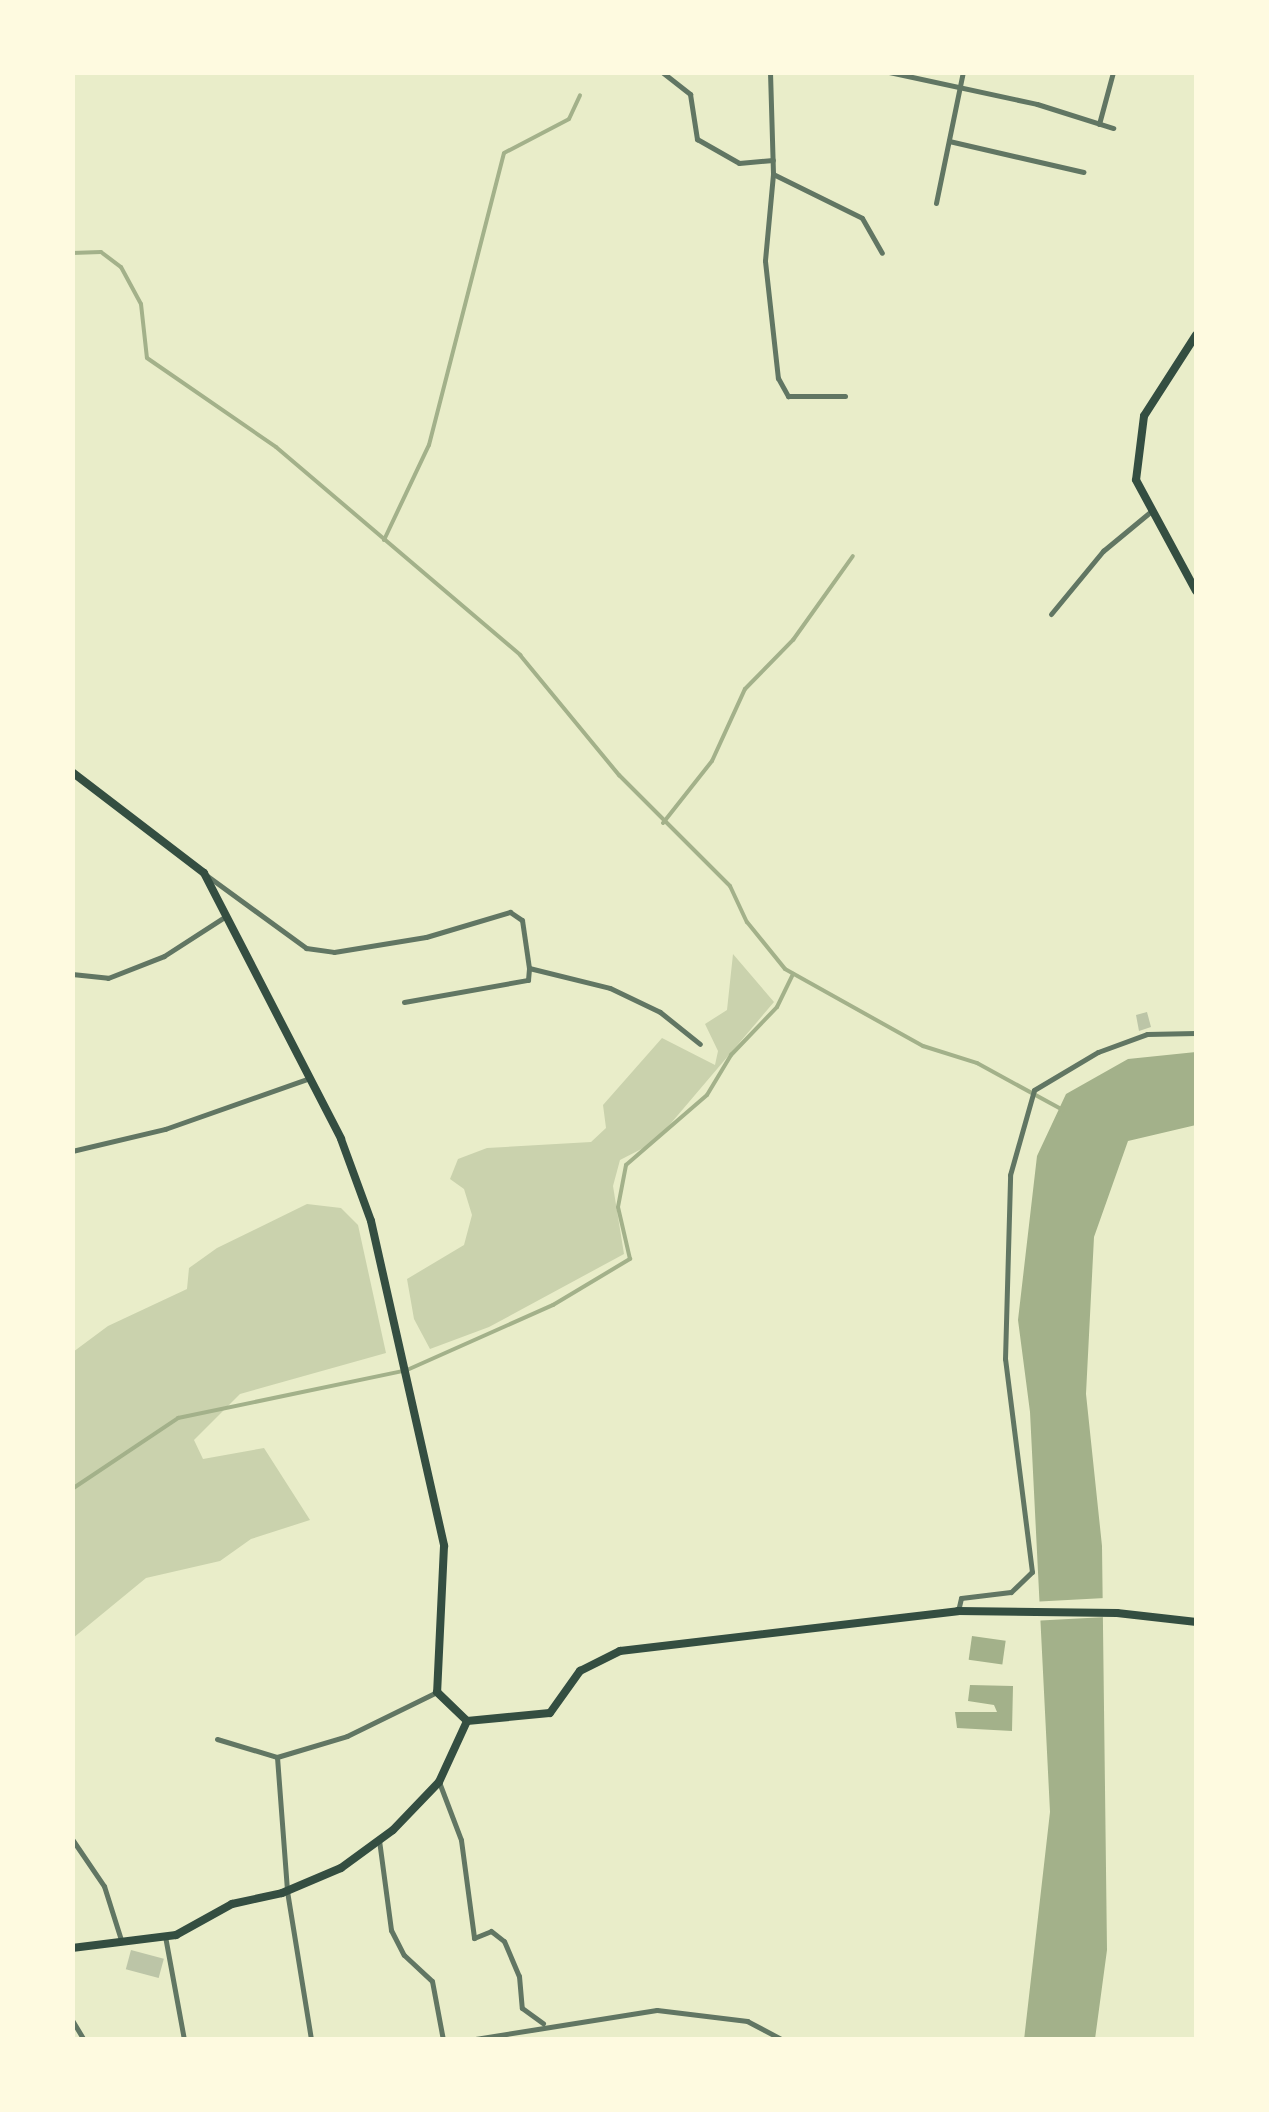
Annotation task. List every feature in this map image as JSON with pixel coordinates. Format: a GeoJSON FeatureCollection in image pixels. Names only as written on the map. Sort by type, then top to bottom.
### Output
{"type":"FeatureCollection","features":[{"type":"Feature","properties":{"kind":"main road"},"geometry":{"type":"LineString","coordinates":[[1196,335],[1144,416],[1136,480],[1148,513],[1196,591]]}},
{"type":"Feature","properties":{"kind":"main road"},"geometry":{"type":"LineString","coordinates":[[72,772],[204,873],[312,1077],[371,1221],[444,1546],[436,1692],[467,1721],[550,1713],[580,1670],[620,1651],[958,1611],[1117,1613],[1196,1622]]}},
{"type":"Feature","properties":{"kind":"main road"},"geometry":{"type":"LineString","coordinates":[[72,1948],[164,1936],[232,1904],[287,1891],[341,1868],[379,1840],[438,1782],[467,1721]]}},
{"type":"Feature","properties":{"kind":"street"},"geometry":{"type":"LineString","coordinates":[[662,72],[690,94],[696,139],[739,164],[773,160]]}},
{"type":"Feature","properties":{"kind":"street"},"geometry":{"type":"LineString","coordinates":[[770,72],[773,160],[764,261],[782,391],[844,396]]}},
{"type":"Feature","properties":{"kind":"street"},"geometry":{"type":"LineString","coordinates":[[889,72],[1113,128]]}},
{"type":"Feature","properties":{"kind":"street"},"geometry":{"type":"LineString","coordinates":[[936,203],[964,72]]}},
{"type":"Feature","properties":{"kind":"street"},"geometry":{"type":"LineString","coordinates":[[1099,124],[1112,72]]}},
{"type":"Feature","properties":{"kind":"street"},"geometry":{"type":"LineString","coordinates":[[949,141],[1083,172]]}},
{"type":"Feature","properties":{"kind":"street"},"geometry":{"type":"LineString","coordinates":[[772,174],[862,218],[882,253]]}},
{"type":"Feature","properties":{"kind":"street"},"geometry":{"type":"LineString","coordinates":[[1051,614],[1102,551],[1148,513]]}},
{"type":"Feature","properties":{"kind":"street"},"geometry":{"type":"LineString","coordinates":[[204,873],[306,948],[334,952],[426,938],[510,912],[522,920],[528,980],[404,1002]]}},
{"type":"Feature","properties":{"kind":"street"},"geometry":{"type":"LineString","coordinates":[[72,974],[108,978],[164,956],[226,916]]}},
{"type":"Feature","properties":{"kind":"street"},"geometry":{"type":"LineString","coordinates":[[529,968],[610,988],[660,1012],[700,1044]]}},
{"type":"Feature","properties":{"kind":"street"},"geometry":{"type":"LineString","coordinates":[[958,1611],[962,1598],[1011,1592],[1032,1572],[1005,1360],[1010,1175],[1034,1090],[1098,1052],[1147,1034],[1196,1033]]}},
{"type":"Feature","properties":{"kind":"street"},"geometry":{"type":"LineString","coordinates":[[72,1151],[165,1129],[312,1077]]}},
{"type":"Feature","properties":{"kind":"street"},"geometry":{"type":"LineString","coordinates":[[217,1739],[278,1757],[347,1736],[436,1692]]}},
{"type":"Feature","properties":{"kind":"street"},"geometry":{"type":"LineString","coordinates":[[278,1757],[287,1891],[311,2040]]}},
{"type":"Feature","properties":{"kind":"street"},"geometry":{"type":"LineString","coordinates":[[438,1782],[458,1827],[474,1938],[491,1930],[504,1941],[519,1976],[522,2008],[543,2024]]}},
{"type":"Feature","properties":{"kind":"street"},"geometry":{"type":"LineString","coordinates":[[72,1839],[104,1886],[121,1940]]}},
{"type":"Feature","properties":{"kind":"street"},"geometry":{"type":"LineString","coordinates":[[379,1840],[391,1930],[432,1981],[444,2040]]}},
{"type":"Feature","properties":{"kind":"street"},"geometry":{"type":"LineString","coordinates":[[164,1936],[184,2040]]}},
{"type":"Feature","properties":{"kind":"street"},"geometry":{"type":"LineString","coordinates":[[469,2040],[612,2012],[701,2012],[769,2028],[783,2040]]}},
{"type":"Feature","properties":{"kind":"street"},"geometry":{"type":"LineString","coordinates":[[72,2020],[84,2040]]}},
{"type":"Feature","properties":{"kind":"shaded area"},"geometry":{"type":"Polygon","coordinates":[[[733,954],[774,1002],[655,1142],[620,1160],[613,1186],[624,1254],[489,1327],[430,1349],[414,1319],[407,1279],[464,1245],[472,1215],[464,1189],[450,1179],[458,1159],[487,1148],[591,1142],[606,1128],[603,1105],[662,1038],[715,1065],[718,1051],[705,1024],[727,1010],[733,954]]]}},
{"type":"Feature","properties":{"kind":"shaded area"},"geometry":{"type":"Polygon","coordinates":[[[1196,1052],[1196,1125],[1128,1141],[1094,1237],[1086,1394],[1102,1546],[1107,1950],[1095,2039],[1024,2040],[1050,1812],[1030,1412],[1018,1320],[1037,1156],[1066,1094],[1128,1059],[1196,1052]]]}},
{"type":"Feature","properties":{"kind":"shaded area"},"geometry":{"type":"Polygon","coordinates":[[[307,1204],[341,1208],[358,1225],[386,1353],[240,1394],[194,1440],[203,1459],[264,1448],[310,1520],[251,1539],[220,1561],[146,1578],[73,1638],[73,1352],[108,1326],[187,1289],[189,1268],[217,1248],[307,1204]]]}},
{"type":"Feature","properties":{"kind":"shaded area"},"geometry":{"type":"Polygon","coordinates":[[[972,1636],[1006,1641],[1002,1664],[969,1660],[972,1636]]]}},
{"type":"Feature","properties":{"kind":"shaded area"},"geometry":{"type":"Polygon","coordinates":[[[970,1685],[1013,1686],[1012,1731],[957,1728],[955,1712],[997,1712],[994,1705],[968,1701],[970,1685]]]}},
{"type":"Feature","properties":{"kind":"pier"},"geometry":{"type":"Polygon","coordinates":[[[1105,1598],[1106,1617],[1036,1621],[1035,1602],[1105,1598]]]}},
{"type":"Feature","properties":{"kind":"building"},"geometry":{"type":"Polygon","coordinates":[[[1147,1012],[1151,1027],[1139,1031],[1136,1015],[1147,1012]]]}},
{"type":"Feature","properties":{"kind":"building"},"geometry":{"type":"Polygon","coordinates":[[[131,1950],[164,1959],[159,1978],[126,1969],[131,1950]]]}},
{"type":"Feature","properties":{"kind":"waterway"},"geometry":{"type":"LineString","coordinates":[[384,540],[429,445],[504,153],[569,119],[580,95]]}},
{"type":"Feature","properties":{"kind":"waterway"},"geometry":{"type":"LineString","coordinates":[[72,253],[101,252],[121,267],[141,304],[147,358],[276,447],[520,655],[619,775],[730,886],[747,922],[785,969],[923,1046],[977,1063],[1063,1110]]}},
{"type":"Feature","properties":{"kind":"waterway"},"geometry":{"type":"LineString","coordinates":[[663,823],[712,761],[745,689],[793,640],[853,556]]}},
{"type":"Feature","properties":{"kind":"waterway"},"geometry":{"type":"LineString","coordinates":[[72,1489],[178,1418],[407,1370],[553,1305],[630,1259],[618,1207],[626,1165],[707,1095],[731,1055],[777,1007],[793,974]]}}]}
